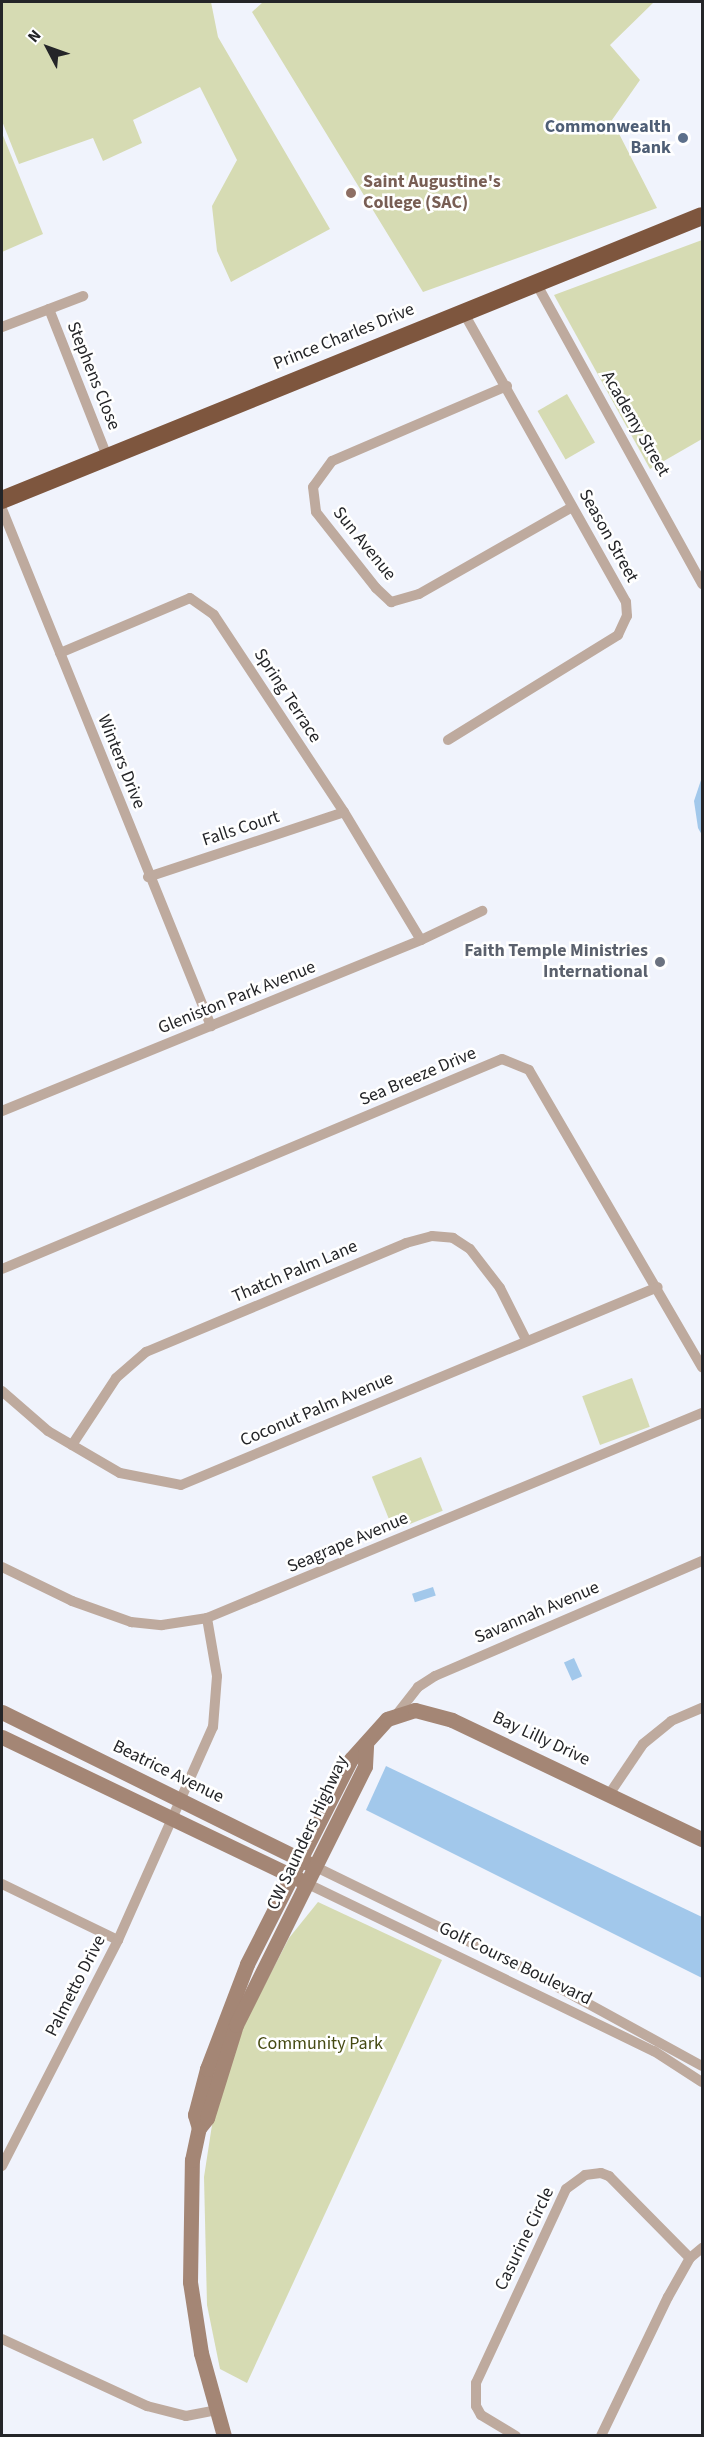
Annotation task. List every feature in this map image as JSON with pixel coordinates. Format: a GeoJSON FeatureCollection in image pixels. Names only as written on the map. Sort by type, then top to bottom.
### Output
{"type":"FeatureCollection","features":[{"type":"Feature","properties":{"kind":"highway","name":"Prince Charles Drive"},"geometry":{"type":"LineString","coordinates":[[2,500],[702,216]]}},
{"type":"Feature","properties":{"kind":"main road","name":"Bay Lilly Drive"},"geometry":{"type":"LineString","coordinates":[[397,1714],[424,1711],[453,1720],[610,1793],[702,1839]]}},
{"type":"Feature","properties":{"kind":"main road","name":"Beatrice Avenue"},"geometry":{"type":"LineString","coordinates":[[2,1712],[316,1867]]}},
{"type":"Feature","properties":{"kind":"main road"},"geometry":{"type":"LineString","coordinates":[[366,1745],[377,1728],[397,1714]]}},
{"type":"Feature","properties":{"kind":"main road"},"geometry":{"type":"LineString","coordinates":[[2,1737],[308,1884]]}},
{"type":"Feature","properties":{"kind":"main road","name":"CW Saunders Highway"},"geometry":{"type":"LineString","coordinates":[[199,2128],[195,2115],[200,2092],[223,2020],[299,1859],[351,1759],[366,1745]]}},
{"type":"Feature","properties":{"kind":"main road","name":"CW Saunders Highway"},"geometry":{"type":"LineString","coordinates":[[224,2436],[201,2353],[190,2282],[192,2160],[199,2128],[207,2118],[236,2025],[308,1884],[364,1766],[366,1745]]}},
{"type":"Feature","properties":{"kind":"street","name":"Academy Street"},"geometry":{"type":"LineString","coordinates":[[536,283],[702,584]]}},
{"type":"Feature","properties":{"kind":"street"},"geometry":{"type":"LineString","coordinates":[[2,327],[82,296]]}},
{"type":"Feature","properties":{"kind":"street","name":"Stephens Close"},"geometry":{"type":"LineString","coordinates":[[49,309],[107,456]]}},
{"type":"Feature","properties":{"kind":"street","name":"Season Street"},"geometry":{"type":"LineString","coordinates":[[448,740],[618,635],[625,628],[626,602],[507,386],[464,313]]}},
{"type":"Feature","properties":{"kind":"street","name":"Sun Avenue"},"geometry":{"type":"LineString","coordinates":[[507,386],[332,461],[313,487],[316,512],[376,588],[391,602],[419,594],[572,507]]}},
{"type":"Feature","properties":{"kind":"street","name":"Winters Drive"},"geometry":{"type":"LineString","coordinates":[[2,509],[148,877],[211,1026]]}},
{"type":"Feature","properties":{"kind":"street","name":"Spring Terrace"},"geometry":{"type":"LineString","coordinates":[[60,653],[190,598],[214,615],[344,812],[421,940]]}},
{"type":"Feature","properties":{"kind":"street","name":"Falls Court"},"geometry":{"type":"LineString","coordinates":[[148,877],[344,812]]}},
{"type":"Feature","properties":{"kind":"street","name":"Gleniston Park Avenue"},"geometry":{"type":"LineString","coordinates":[[2,1112],[421,940],[482,911]]}},
{"type":"Feature","properties":{"kind":"street","name":"Sea Breeze Drive"},"geometry":{"type":"LineString","coordinates":[[2,1269],[502,1059],[530,1070],[658,1287],[702,1367]]}},
{"type":"Feature","properties":{"kind":"street","name":"Thatch Palm Lane"},"geometry":{"type":"LineString","coordinates":[[72,1445],[116,1378],[146,1352],[406,1243],[432,1236],[453,1238],[470,1249],[500,1288],[526,1340]]}},
{"type":"Feature","properties":{"kind":"street","name":"Coconut Palm Avenue"},"geometry":{"type":"LineString","coordinates":[[2,1391],[48,1431],[120,1473],[181,1485],[658,1287]]}},
{"type":"Feature","properties":{"kind":"street","name":"Seagrape Avenue"},"geometry":{"type":"LineString","coordinates":[[2,1567],[72,1601],[131,1622],[162,1625],[207,1618],[702,1413]]}},
{"type":"Feature","properties":{"kind":"street","name":"Savannah Avenue"},"geometry":{"type":"LineString","coordinates":[[397,1714],[418,1687],[435,1676],[702,1561]]}},
{"type":"Feature","properties":{"kind":"street","name":"Palmetto Drive"},"geometry":{"type":"LineString","coordinates":[[2,2166],[118,1940],[181,1800],[216,1715],[217,1676],[207,1618]]}},
{"type":"Feature","properties":{"kind":"street"},"geometry":{"type":"LineString","coordinates":[[610,1793],[628,1762],[647,1739],[671,1721],[702,1708]]}},
{"type":"Feature","properties":{"kind":"street","name":"Golf Course Boulevard"},"geometry":{"type":"LineString","coordinates":[[316,1867],[523,1968],[702,2066]]}},
{"type":"Feature","properties":{"kind":"street"},"geometry":{"type":"LineString","coordinates":[[2,1884],[118,1940]]}},
{"type":"Feature","properties":{"kind":"street","name":"Golf Course Boulevard"},"geometry":{"type":"LineString","coordinates":[[308,1884],[654,2051],[702,2082]]}},
{"type":"Feature","properties":{"kind":"street","name":"Casurine Circle"},"geometry":{"type":"LineString","coordinates":[[516,2436],[481,2415],[476,2406],[476,2383],[566,2190],[585,2175],[601,2173],[609,2176],[690,2258]]}},
{"type":"Feature","properties":{"kind":"street"},"geometry":{"type":"LineString","coordinates":[[601,2436],[690,2258],[702,2248]]}},
{"type":"Feature","properties":{"kind":"street"},"geometry":{"type":"LineString","coordinates":[[2,2339],[147,2406],[186,2416],[216,2410]]}},
{"type":"Feature","properties":{"kind":"green space"},"geometry":{"type":"Polygon","coordinates":[[[2,2],[211,2],[218,37],[330,229],[231,282],[217,251],[212,206],[237,160],[200,87],[133,120],[142,143],[103,161],[93,138],[19,164],[2,121],[2,2]]]}},
{"type":"Feature","properties":{"kind":"green space"},"geometry":{"type":"Polygon","coordinates":[[[263,2],[654,2],[610,45],[640,80],[612,120],[657,208],[423,292],[252,12],[263,2]]]}},
{"type":"Feature","properties":{"kind":"green space"},"geometry":{"type":"Polygon","coordinates":[[[2,133],[43,234],[2,252],[2,133]]]}},
{"type":"Feature","properties":{"kind":"green space"},"geometry":{"type":"Polygon","coordinates":[[[702,240],[702,439],[650,469],[554,295],[702,240]]]}},
{"type":"Feature","properties":{"kind":"green space"},"geometry":{"type":"Polygon","coordinates":[[[567,394],[595,442],[566,459],[538,411],[567,394]]]}},
{"type":"Feature","properties":{"kind":"green space"},"geometry":{"type":"Polygon","coordinates":[[[632,1378],[650,1427],[600,1445],[582,1396],[632,1378]]]}},
{"type":"Feature","properties":{"kind":"green space"},"geometry":{"type":"Polygon","coordinates":[[[421,1457],[443,1511],[394,1531],[372,1477],[421,1457]]]}},
{"type":"Feature","properties":{"kind":"green space","name":"Community Park"},"geometry":{"type":"Polygon","coordinates":[[[318,1902],[442,1960],[247,2383],[220,2369],[207,2305],[204,2177],[212,2125],[227,2068],[246,2021],[289,1938],[318,1902]]]}},
{"type":"Feature","properties":{"kind":"water"},"geometry":{"type":"Polygon","coordinates":[[[702,777],[702,835],[698,828],[694,801],[702,777]]]}},
{"type":"Feature","properties":{"kind":"water"},"geometry":{"type":"Polygon","coordinates":[[[433,1587],[436,1596],[415,1602],[412,1594],[433,1587]]]}},
{"type":"Feature","properties":{"kind":"water"},"geometry":{"type":"Polygon","coordinates":[[[574,1658],[582,1676],[572,1681],[564,1662],[574,1658]]]}},
{"type":"Feature","properties":{"kind":"water"},"geometry":{"type":"Polygon","coordinates":[[[386,1766],[702,1917],[702,1978],[366,1810],[386,1766]]]}},
{"type":"Feature","properties":{"kind":"place","name":"Commonwealth Bank"},"geometry":{"type":"Point","coordinates":[683,138]}},
{"type":"Feature","properties":{"kind":"place","name":"Saint Augustine's College (SAC)"},"geometry":{"type":"Point","coordinates":[351,193]}},
{"type":"Feature","properties":{"kind":"place","name":"Faith Temple Ministries International"},"geometry":{"type":"Point","coordinates":[660,962]}}]}
